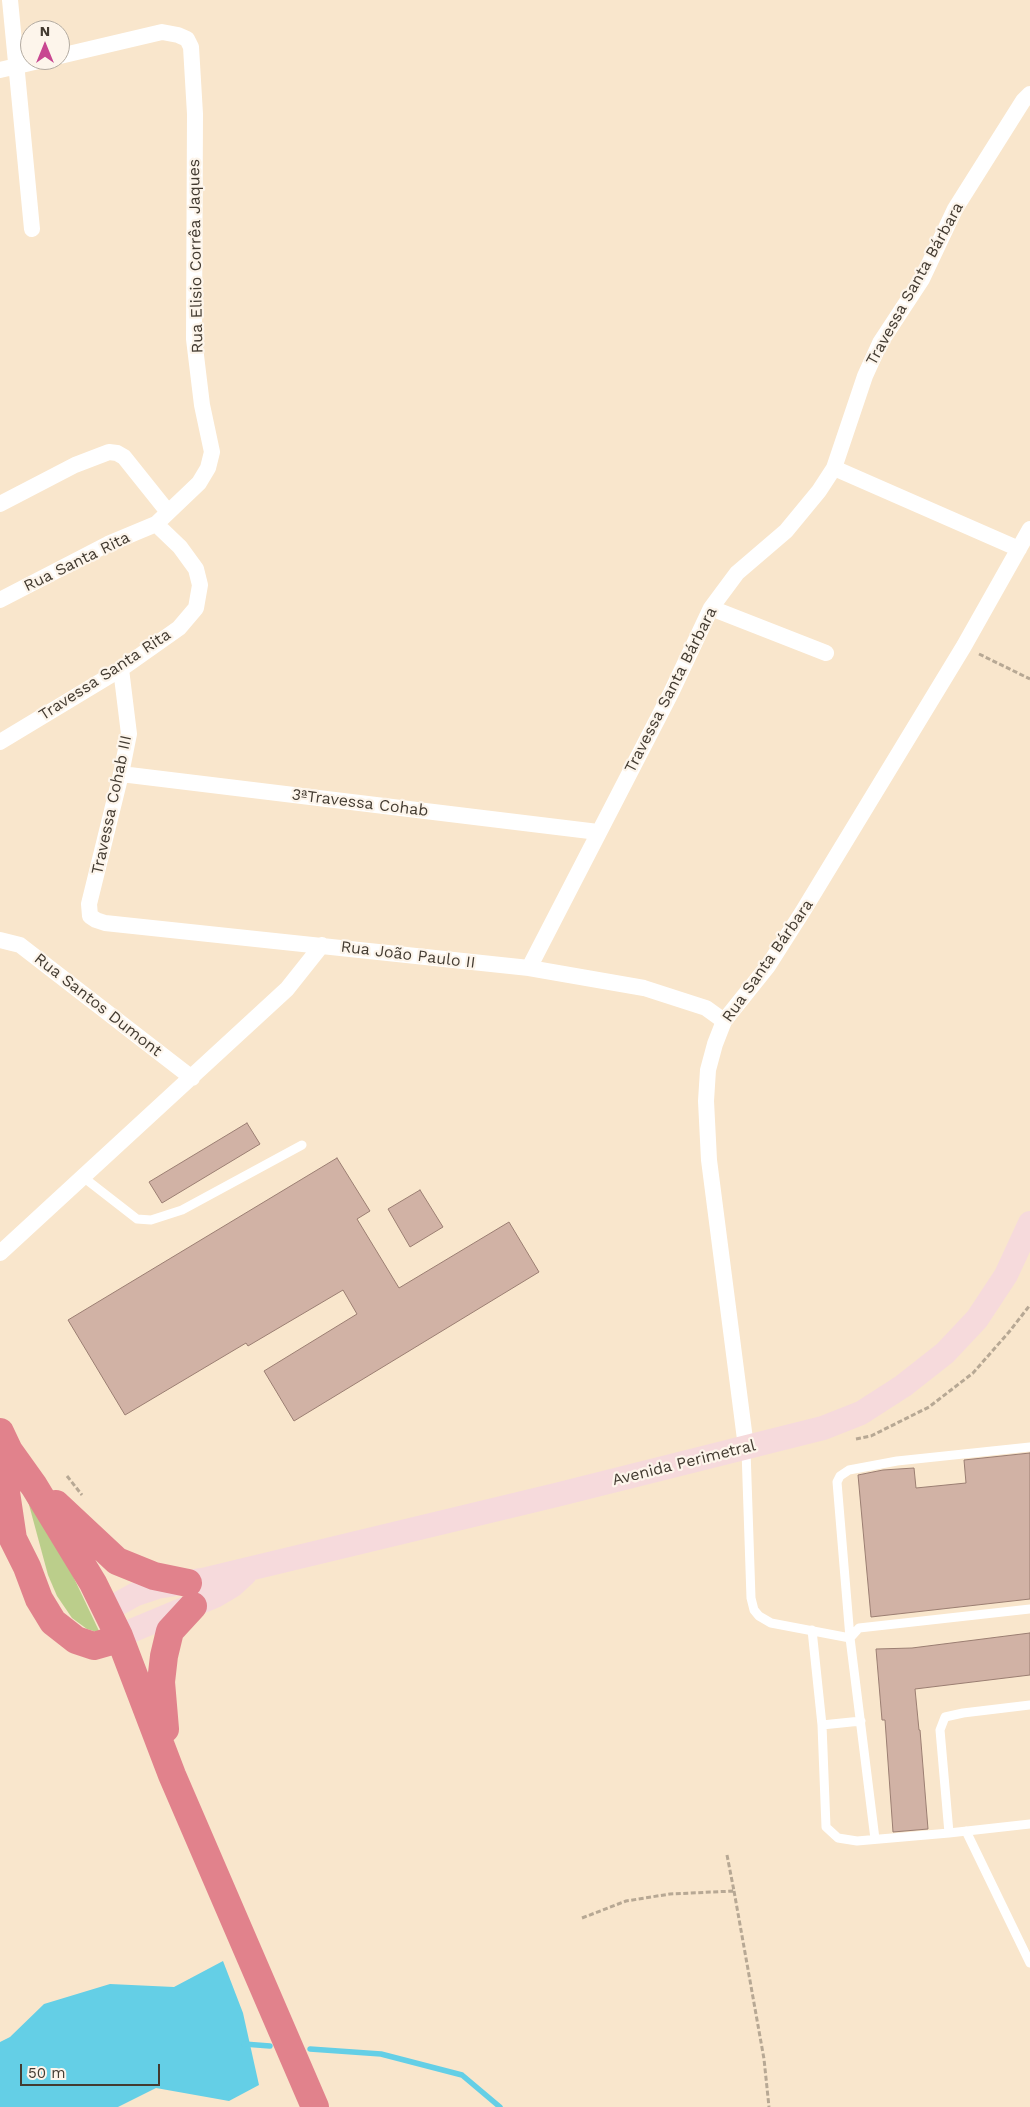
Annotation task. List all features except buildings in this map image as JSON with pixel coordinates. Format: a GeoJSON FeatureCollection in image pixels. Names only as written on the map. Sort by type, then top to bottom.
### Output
{"type":"FeatureCollection","features":[{"type":"Feature","properties":{"kind":"highway"},"geometry":{"type":"LineString","coordinates":[[5,1450],[34,1486],[93,1583],[119,1636],[172,1774],[315,2107]]}},
{"type":"Feature","properties":{"kind":"highway"},"geometry":{"type":"LineString","coordinates":[[5,1450],[6,1492],[13,1539],[28,1567],[39,1599],[54,1622],[76,1640],[94,1646],[119,1636]]}},
{"type":"Feature","properties":{"kind":"highway"},"geometry":{"type":"LineString","coordinates":[[34,1486],[68,1514],[96,1544],[117,1561],[154,1576],[190,1595],[170,1631],[160,1682],[162,1715],[172,1774]]}},
{"type":"Feature","properties":{"kind":"main road","name":"Avenida Perimetral"},"geometry":{"type":"LineString","coordinates":[[190,1595],[232,1586],[252,1568],[546,1498],[823,1428],[861,1413],[910,1381],[945,1353],[977,1319],[1006,1275],[1030,1223]]}},
{"type":"Feature","properties":{"kind":"main road"},"geometry":{"type":"LineString","coordinates":[[105,1610],[136,1594],[157,1587],[190,1595]]}},
{"type":"Feature","properties":{"kind":"main road"},"geometry":{"type":"LineString","coordinates":[[119,1636],[190,1595]]}},
{"type":"Feature","properties":{"kind":"street"},"geometry":{"type":"LineString","coordinates":[[10,0],[8,68],[32,229]]}},
{"type":"Feature","properties":{"kind":"street","name":"Rua Elisio Corrêa Jaques"},"geometry":{"type":"LineString","coordinates":[[70,54],[162,32],[187,39],[192,47],[194,114],[194,339],[202,405],[212,452],[208,468],[199,483],[156,524]]}},
{"type":"Feature","properties":{"kind":"street","name":"Travessa Santa Bárbara"},"geometry":{"type":"LineString","coordinates":[[529,968],[671,693],[711,608],[737,573],[786,531],[819,491],[834,468],[865,376],[880,343],[922,279],[955,209],[1023,101],[1030,94]]}},
{"type":"Feature","properties":{"kind":"street"},"geometry":{"type":"LineString","coordinates":[[0,504],[75,465],[109,452],[117,453],[124,457],[168,512]]}},
{"type":"Feature","properties":{"kind":"street"},"geometry":{"type":"LineString","coordinates":[[834,468],[1019,549]]}},
{"type":"Feature","properties":{"kind":"street","name":"Rua Santa Rita"},"geometry":{"type":"LineString","coordinates":[[0,600],[108,544],[156,524]]}},
{"type":"Feature","properties":{"kind":"street","name":"Travessa Santa Rita"},"geometry":{"type":"LineString","coordinates":[[0,742],[121,669],[179,628],[196,608],[200,586],[196,569],[180,547],[156,524]]}},
{"type":"Feature","properties":{"kind":"street","name":"Rua Santa Bárbara"},"geometry":{"type":"LineString","coordinates":[[746,1447],[709,1160],[706,1101],[708,1070],[715,1044],[724,1021],[768,966],[803,911],[964,646],[1030,529]]}},
{"type":"Feature","properties":{"kind":"street"},"geometry":{"type":"LineString","coordinates":[[711,608],[826,653]]}},
{"type":"Feature","properties":{"kind":"street","name":"Travessa Cohab III"},"geometry":{"type":"LineString","coordinates":[[89,911],[89,904],[129,734],[121,669]]}},
{"type":"Feature","properties":{"kind":"street","name":"3ªTravessa Cohab"},"geometry":{"type":"LineString","coordinates":[[121,774],[598,832]]}},
{"type":"Feature","properties":{"kind":"street","name":"Rua João Paulo II"},"geometry":{"type":"LineString","coordinates":[[89,911],[90,916],[105,923],[529,968],[644,988],[706,1008],[724,1021]]}},
{"type":"Feature","properties":{"kind":"street","name":"Rua Santos Dumont"},"geometry":{"type":"LineString","coordinates":[[0,940],[20,945],[192,1078]]}},
{"type":"Feature","properties":{"kind":"street"},"geometry":{"type":"LineString","coordinates":[[0,1253],[287,989],[322,945]]}},
{"type":"Feature","properties":{"kind":"lane"},"geometry":{"type":"LineString","coordinates":[[84,1177],[137,1219],[151,1220],[182,1210],[302,1145]]}},
{"type":"Feature","properties":{"kind":"lane"},"geometry":{"type":"LineString","coordinates":[[746,1447],[751,1598],[754,1610],[771,1623],[850,1638]]}},
{"type":"Feature","properties":{"kind":"lane"},"geometry":{"type":"LineString","coordinates":[[875,1839],[850,1638],[837,1482],[840,1476],[849,1470],[896,1461],[1030,1447]]}},
{"type":"Feature","properties":{"kind":"lane"},"geometry":{"type":"LineString","coordinates":[[850,1638],[859,1628],[1030,1609]]}},
{"type":"Feature","properties":{"kind":"lane"},"geometry":{"type":"LineString","coordinates":[[812,1630],[822,1725],[826,1827],[838,1838],[857,1841],[1030,1824]]}},
{"type":"Feature","properties":{"kind":"lane"},"geometry":{"type":"LineString","coordinates":[[950,1832],[940,1744],[940,1730],[945,1718],[963,1713],[1030,1705]]}},
{"type":"Feature","properties":{"kind":"lane"},"geometry":{"type":"LineString","coordinates":[[822,1725],[861,1721]]}},
{"type":"Feature","properties":{"kind":"lane"},"geometry":{"type":"LineString","coordinates":[[966,1831],[1030,1963]]}},
{"type":"Feature","properties":{"kind":"path"},"geometry":{"type":"LineString","coordinates":[[964,646],[1030,679]]}},
{"type":"Feature","properties":{"kind":"path"},"geometry":{"type":"LineString","coordinates":[[67,1476],[84,1497]]}},
{"type":"Feature","properties":{"kind":"path"},"geometry":{"type":"LineString","coordinates":[[727,1854],[764,2059],[768,2107]]}},
{"type":"Feature","properties":{"kind":"path"},"geometry":{"type":"LineString","coordinates":[[582,1918],[626,1901],[670,1894],[734,1891]]}},
{"type":"Feature","properties":{"kind":"green space"},"geometry":{"type":"Polygon","coordinates":[[[25,1490],[73,1576],[100,1633],[87,1629],[72,1618],[57,1596],[48,1575],[25,1490]]]}},
{"type":"Feature","properties":{"kind":"water"},"geometry":{"type":"Polygon","coordinates":[[[223,1961],[243,2013],[259,2085],[229,2101],[156,2088],[118,2107],[0,2107],[0,2042],[10,2037],[44,2004],[110,1984],[174,1987],[223,1961]]]}},
{"type":"Feature","properties":{"kind":"waterway"},"geometry":{"type":"LineString","coordinates":[[244,2044],[270,2046]]}},
{"type":"Feature","properties":{"kind":"waterway"},"geometry":{"type":"LineString","coordinates":[[310,2049],[381,2054],[462,2075],[500,2107]]}}]}
